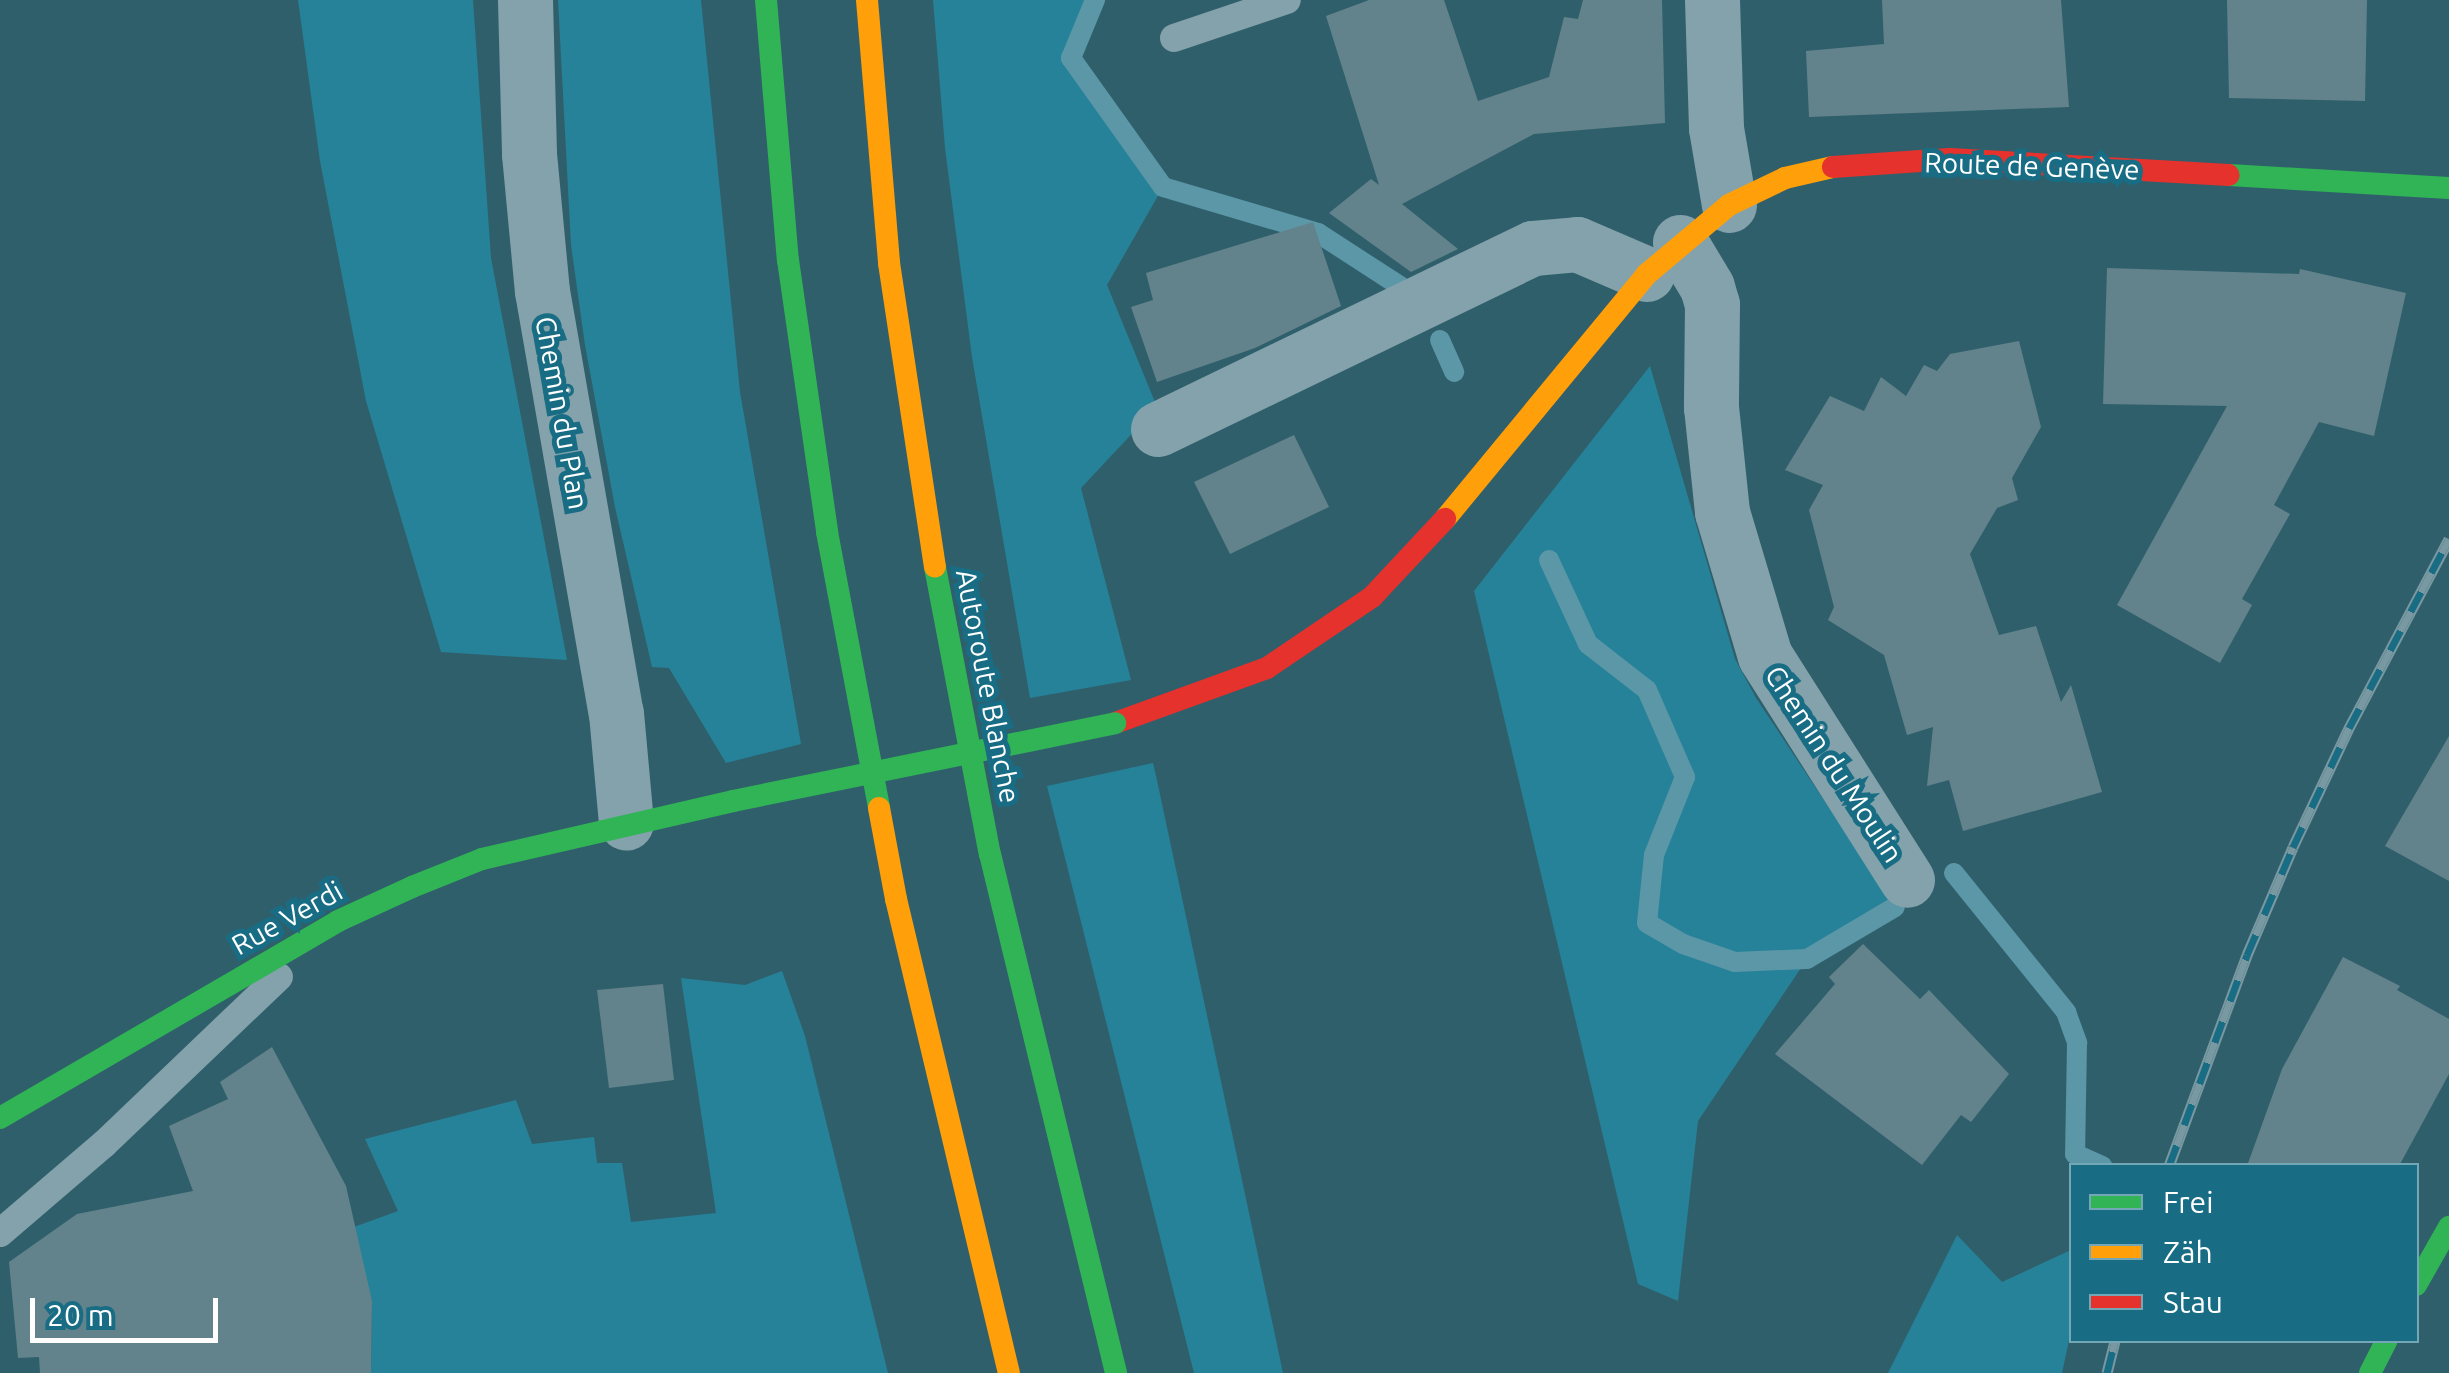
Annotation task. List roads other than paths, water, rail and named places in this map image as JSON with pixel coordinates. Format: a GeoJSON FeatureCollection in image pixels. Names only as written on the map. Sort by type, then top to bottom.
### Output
{"type":"FeatureCollection","features":[{"type":"Feature","properties":{"kind":"main road"},"geometry":{"type":"LineString","coordinates":[[766,0],[788,260],[827,532],[896,899],[1009,1373]]}},
{"type":"Feature","properties":{"kind":"main road","name":"Autoroute Blanche"},"geometry":{"type":"LineString","coordinates":[[867,0],[890,263],[920,490],[990,854],[1116,1373]]}},
{"type":"Feature","properties":{"kind":"main road","name":"Route de Genève"},"geometry":{"type":"LineString","coordinates":[[733,801],[1115,723],[1267,668],[1372,597],[1426,543],[1526,416],[1664,258],[1728,205],[1785,178],[1818,169],[1950,159],[2449,188]]}},
{"type":"Feature","properties":{"kind":"main road","name":"Rue Verdi"},"geometry":{"type":"LineString","coordinates":[[0,1118],[338,921],[482,859],[733,801]]}},
{"type":"Feature","properties":{"kind":"main road"},"geometry":{"type":"LineString","coordinates":[[2419,1280],[2449,1226]]}},
{"type":"Feature","properties":{"kind":"main road"},"geometry":{"type":"LineString","coordinates":[[2370,1373],[2385,1343]]}},
{"type":"Feature","properties":{"kind":"street","name":"Chemin du Plan"},"geometry":{"type":"LineString","coordinates":[[524,0],[529,154],[542,291],[616,713],[626,824]]}},
{"type":"Feature","properties":{"kind":"street"},"geometry":{"type":"LineString","coordinates":[[1712,0],[1716,128],[1728,205]]}},
{"type":"Feature","properties":{"kind":"street"},"geometry":{"type":"LineString","coordinates":[[1158,429],[1533,248],[1577,244],[1664,258]]}},
{"type":"Feature","properties":{"kind":"street","name":"Chemin du Moulin"},"geometry":{"type":"LineString","coordinates":[[1664,258],[1712,304],[1711,408],[1722,512],[1765,656],[1908,880]]}},
{"type":"Feature","properties":{"kind":"lane"},"geometry":{"type":"LineString","coordinates":[[1174,38],[1288,0]]}},
{"type":"Feature","properties":{"kind":"lane"},"geometry":{"type":"LineString","coordinates":[[0,1233],[104,1144],[338,921]]}},
{"type":"Feature","properties":{"kind":"waterway"},"geometry":{"type":"LineString","coordinates":[[1095,0],[1071,58],[1163,187],[1318,233],[1400,286]]}},
{"type":"Feature","properties":{"kind":"waterway"},"geometry":{"type":"LineString","coordinates":[[1440,340],[1454,372]]}},
{"type":"Feature","properties":{"kind":"waterway"},"geometry":{"type":"LineString","coordinates":[[1549,560],[1588,644],[1647,690],[1685,777],[1654,855],[1647,923],[1683,944],[1735,962],[1807,959],[1895,907]]}},
{"type":"Feature","properties":{"kind":"waterway"},"geometry":{"type":"LineString","coordinates":[[1954,873],[2066,1012],[2077,1043],[2075,1154],[2095,1163]]}},
{"type":"Feature","properties":{"kind":"railway"},"geometry":{"type":"LineString","coordinates":[[2170,1163],[2247,955],[2293,847],[2349,728],[2449,539]]}},
{"type":"Feature","properties":{"kind":"railway"},"geometry":{"type":"LineString","coordinates":[[2107,1373],[2114,1343]]}}]}
